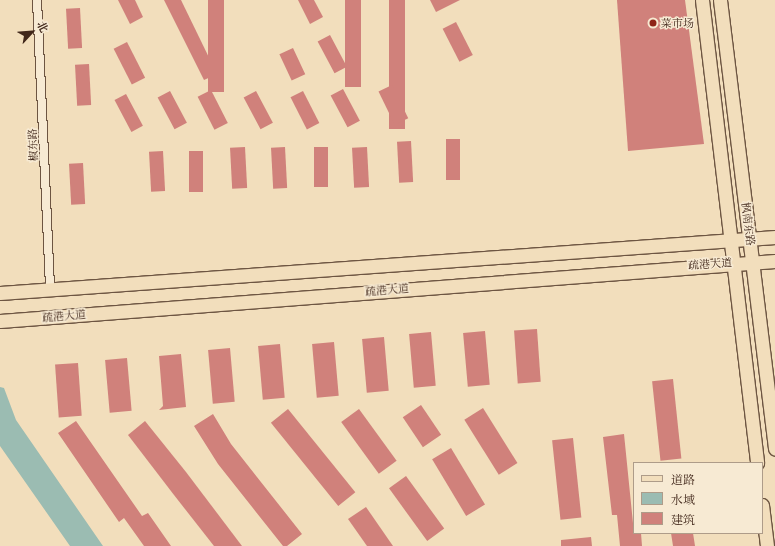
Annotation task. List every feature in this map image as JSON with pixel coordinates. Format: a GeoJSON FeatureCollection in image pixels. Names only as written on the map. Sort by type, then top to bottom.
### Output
{"type":"FeatureCollection","features":[{"type":"Feature","properties":{"kind":"main road"},"geometry":{"type":"LineString","coordinates":[[702,0],[757,462]]}},
{"type":"Feature","properties":{"kind":"main road","name":"枫南东路"},"geometry":{"type":"LineString","coordinates":[[720,0],[775,449]]}},
{"type":"Feature","properties":{"kind":"main road"},"geometry":{"type":"LineString","coordinates":[[0,293],[731,237],[775,237]]}},
{"type":"Feature","properties":{"kind":"main road","name":"疏港大道"},"geometry":{"type":"LineString","coordinates":[[0,321],[734,262],[775,261]]}},
{"type":"Feature","properties":{"kind":"main road"},"geometry":{"type":"LineString","coordinates":[[763,513],[767,546]]}},
{"type":"Feature","properties":{"kind":"street","name":"椒东路"},"geometry":{"type":"LineString","coordinates":[[37,0],[50,288]]}},
{"type":"Feature","properties":{"kind":"water"},"geometry":{"type":"Polygon","coordinates":[[[0,387],[4,388],[16,420],[103,546],[70,546],[0,446],[0,387]]]}},
{"type":"Feature","properties":{"kind":"building"},"geometry":{"type":"Polygon","coordinates":[[[118,0],[135,0],[143,17],[130,24],[118,0]]]}},
{"type":"Feature","properties":{"kind":"building"},"geometry":{"type":"Polygon","coordinates":[[[164,0],[181,0],[217,74],[204,80],[164,0]]]}},
{"type":"Feature","properties":{"kind":"building"},"geometry":{"type":"Polygon","coordinates":[[[208,0],[224,0],[224,92],[208,92],[208,0]]]}},
{"type":"Feature","properties":{"kind":"building"},"geometry":{"type":"Polygon","coordinates":[[[298,0],[314,0],[323,17],[310,24],[298,0]]]}},
{"type":"Feature","properties":{"kind":"building"},"geometry":{"type":"Polygon","coordinates":[[[345,0],[361,0],[361,87],[345,87],[345,0]]]}},
{"type":"Feature","properties":{"kind":"building"},"geometry":{"type":"Polygon","coordinates":[[[389,0],[405,0],[405,129],[389,129],[389,0]]]}},
{"type":"Feature","properties":{"kind":"building"},"geometry":{"type":"Polygon","coordinates":[[[430,0],[460,0],[436,12],[430,0]]]}},
{"type":"Feature","properties":{"kind":"building"},"geometry":{"type":"Polygon","coordinates":[[[617,0],[685,0],[704,144],[628,151],[617,0]]]}},
{"type":"Feature","properties":{"kind":"building"},"geometry":{"type":"Polygon","coordinates":[[[80,8],[82,48],[68,49],[66,9],[80,8]]]}},
{"type":"Feature","properties":{"kind":"building"},"geometry":{"type":"Polygon","coordinates":[[[456,22],[473,55],[459,62],[443,29],[456,22]]]}},
{"type":"Feature","properties":{"kind":"building"},"geometry":{"type":"Polygon","coordinates":[[[330,35],[347,67],[335,73],[318,42],[330,35]]]}},
{"type":"Feature","properties":{"kind":"building"},"geometry":{"type":"Polygon","coordinates":[[[127,42],[145,78],[132,84],[114,49],[127,42]]]}},
{"type":"Feature","properties":{"kind":"building"},"geometry":{"type":"Polygon","coordinates":[[[293,48],[305,74],[292,81],[279,54],[293,48]]]}},
{"type":"Feature","properties":{"kind":"building"},"geometry":{"type":"Polygon","coordinates":[[[89,64],[91,105],[77,106],[75,65],[89,64]]]}},
{"type":"Feature","properties":{"kind":"building"},"geometry":{"type":"Polygon","coordinates":[[[392,85],[408,118],[395,125],[379,92],[392,85]]]}},
{"type":"Feature","properties":{"kind":"building"},"geometry":{"type":"Polygon","coordinates":[[[343,89],[360,121],[348,127],[331,96],[343,89]]]}},
{"type":"Feature","properties":{"kind":"building"},"geometry":{"type":"Polygon","coordinates":[[[211,90],[228,123],[214,130],[198,97],[211,90]]]}},
{"type":"Feature","properties":{"kind":"building"},"geometry":{"type":"Polygon","coordinates":[[[170,91],[187,123],[175,129],[158,98],[170,91]]]}},
{"type":"Feature","properties":{"kind":"building"},"geometry":{"type":"Polygon","coordinates":[[[256,91],[273,123],[261,129],[244,98],[256,91]]]}},
{"type":"Feature","properties":{"kind":"building"},"geometry":{"type":"Polygon","coordinates":[[[303,91],[319,123],[307,129],[291,97],[303,91]]]}},
{"type":"Feature","properties":{"kind":"building"},"geometry":{"type":"Polygon","coordinates":[[[126,94],[143,126],[131,132],[115,100],[126,94]]]}},
{"type":"Feature","properties":{"kind":"building"},"geometry":{"type":"Polygon","coordinates":[[[446,139],[460,139],[460,180],[446,180],[446,139]]]}},
{"type":"Feature","properties":{"kind":"building"},"geometry":{"type":"Polygon","coordinates":[[[411,141],[413,182],[399,183],[397,142],[411,141]]]}},
{"type":"Feature","properties":{"kind":"building"},"geometry":{"type":"Polygon","coordinates":[[[245,147],[247,188],[232,189],[230,148],[245,147]]]}},
{"type":"Feature","properties":{"kind":"building"},"geometry":{"type":"Polygon","coordinates":[[[285,147],[287,188],[273,189],[271,148],[285,147]]]}},
{"type":"Feature","properties":{"kind":"building"},"geometry":{"type":"Polygon","coordinates":[[[314,147],[328,147],[328,187],[314,187],[314,147]]]}},
{"type":"Feature","properties":{"kind":"building"},"geometry":{"type":"Polygon","coordinates":[[[367,147],[369,187],[354,188],[352,148],[367,147]]]}},
{"type":"Feature","properties":{"kind":"building"},"geometry":{"type":"Polygon","coordinates":[[[163,151],[165,191],[151,192],[149,152],[163,151]]]}},
{"type":"Feature","properties":{"kind":"building"},"geometry":{"type":"Polygon","coordinates":[[[189,151],[203,151],[203,192],[189,192],[189,151]]]}},
{"type":"Feature","properties":{"kind":"building"},"geometry":{"type":"Polygon","coordinates":[[[83,163],[85,204],[71,205],[69,164],[83,163]]]}},
{"type":"Feature","properties":{"kind":"building"},"geometry":{"type":"Polygon","coordinates":[[[537,329],[541,382],[518,383],[514,331],[537,329]]]}},
{"type":"Feature","properties":{"kind":"building"},"geometry":{"type":"Polygon","coordinates":[[[485,331],[490,385],[468,387],[463,333],[485,331]]]}},
{"type":"Feature","properties":{"kind":"building"},"geometry":{"type":"Polygon","coordinates":[[[431,332],[436,386],[414,388],[409,334],[431,332]]]}},
{"type":"Feature","properties":{"kind":"building"},"geometry":{"type":"Polygon","coordinates":[[[384,337],[389,391],[367,393],[362,339],[384,337]]]}},
{"type":"Feature","properties":{"kind":"building"},"geometry":{"type":"Polygon","coordinates":[[[334,342],[339,396],[317,398],[312,344],[334,342]]]}},
{"type":"Feature","properties":{"kind":"building"},"geometry":{"type":"Polygon","coordinates":[[[280,344],[285,398],[263,400],[258,346],[280,344]]]}},
{"type":"Feature","properties":{"kind":"building"},"geometry":{"type":"Polygon","coordinates":[[[230,348],[235,402],[213,404],[208,350],[230,348]]]}},
{"type":"Feature","properties":{"kind":"building"},"geometry":{"type":"Polygon","coordinates":[[[181,354],[186,407],[159,410],[163,406],[159,356],[181,354]]]}},
{"type":"Feature","properties":{"kind":"building"},"geometry":{"type":"Polygon","coordinates":[[[127,358],[132,411],[110,413],[105,360],[127,358]]]}},
{"type":"Feature","properties":{"kind":"building"},"geometry":{"type":"Polygon","coordinates":[[[78,363],[82,416],[59,417],[55,365],[78,363]]]}},
{"type":"Feature","properties":{"kind":"building"},"geometry":{"type":"Polygon","coordinates":[[[673,379],[681,459],[660,461],[652,381],[673,379]]]}},
{"type":"Feature","properties":{"kind":"building"},"geometry":{"type":"Polygon","coordinates":[[[421,405],[441,435],[423,447],[403,417],[421,405]]]}},
{"type":"Feature","properties":{"kind":"building"},"geometry":{"type":"Polygon","coordinates":[[[483,408],[517,463],[499,475],[464,420],[483,408]]]}},
{"type":"Feature","properties":{"kind":"building"},"geometry":{"type":"Polygon","coordinates":[[[288,409],[355,492],[338,506],[271,423],[288,409]]]}},
{"type":"Feature","properties":{"kind":"building"},"geometry":{"type":"Polygon","coordinates":[[[359,409],[397,461],[379,474],[341,422],[359,409]]]}},
{"type":"Feature","properties":{"kind":"building"},"geometry":{"type":"Polygon","coordinates":[[[213,414],[231,444],[302,534],[287,546],[283,546],[218,464],[194,426],[213,414]]]}},
{"type":"Feature","properties":{"kind":"building"},"geometry":{"type":"Polygon","coordinates":[[[76,421],[142,516],[148,513],[171,546],[144,546],[124,518],[119,522],[58,433],[76,421]]]}},
{"type":"Feature","properties":{"kind":"building"},"geometry":{"type":"Polygon","coordinates":[[[145,421],[242,546],[214,546],[174,495],[128,435],[145,421]]]}},
{"type":"Feature","properties":{"kind":"building"},"geometry":{"type":"Polygon","coordinates":[[[624,434],[633,534],[641,534],[642,546],[620,546],[617,515],[612,515],[603,437],[624,434]]]}},
{"type":"Feature","properties":{"kind":"building"},"geometry":{"type":"Polygon","coordinates":[[[573,438],[581,518],[560,520],[552,440],[573,438]]]}},
{"type":"Feature","properties":{"kind":"building"},"geometry":{"type":"Polygon","coordinates":[[[451,448],[485,505],[466,516],[432,459],[451,448]]]}},
{"type":"Feature","properties":{"kind":"building"},"geometry":{"type":"Polygon","coordinates":[[[406,476],[444,529],[427,541],[389,488],[406,476]]]}},
{"type":"Feature","properties":{"kind":"building"},"geometry":{"type":"Polygon","coordinates":[[[366,507],[393,546],[367,546],[348,519],[366,507]]]}},
{"type":"Feature","properties":{"kind":"building"},"geometry":{"type":"Polygon","coordinates":[[[671,534],[693,534],[695,546],[673,546],[671,534]]]}},
{"type":"Feature","properties":{"kind":"building"},"geometry":{"type":"Polygon","coordinates":[[[591,537],[592,546],[561,546],[561,540],[591,537]]]}},
{"type":"Feature","properties":{"kind":"place","name":"菜市场"},"geometry":{"type":"Point","coordinates":[653,23]}}]}
